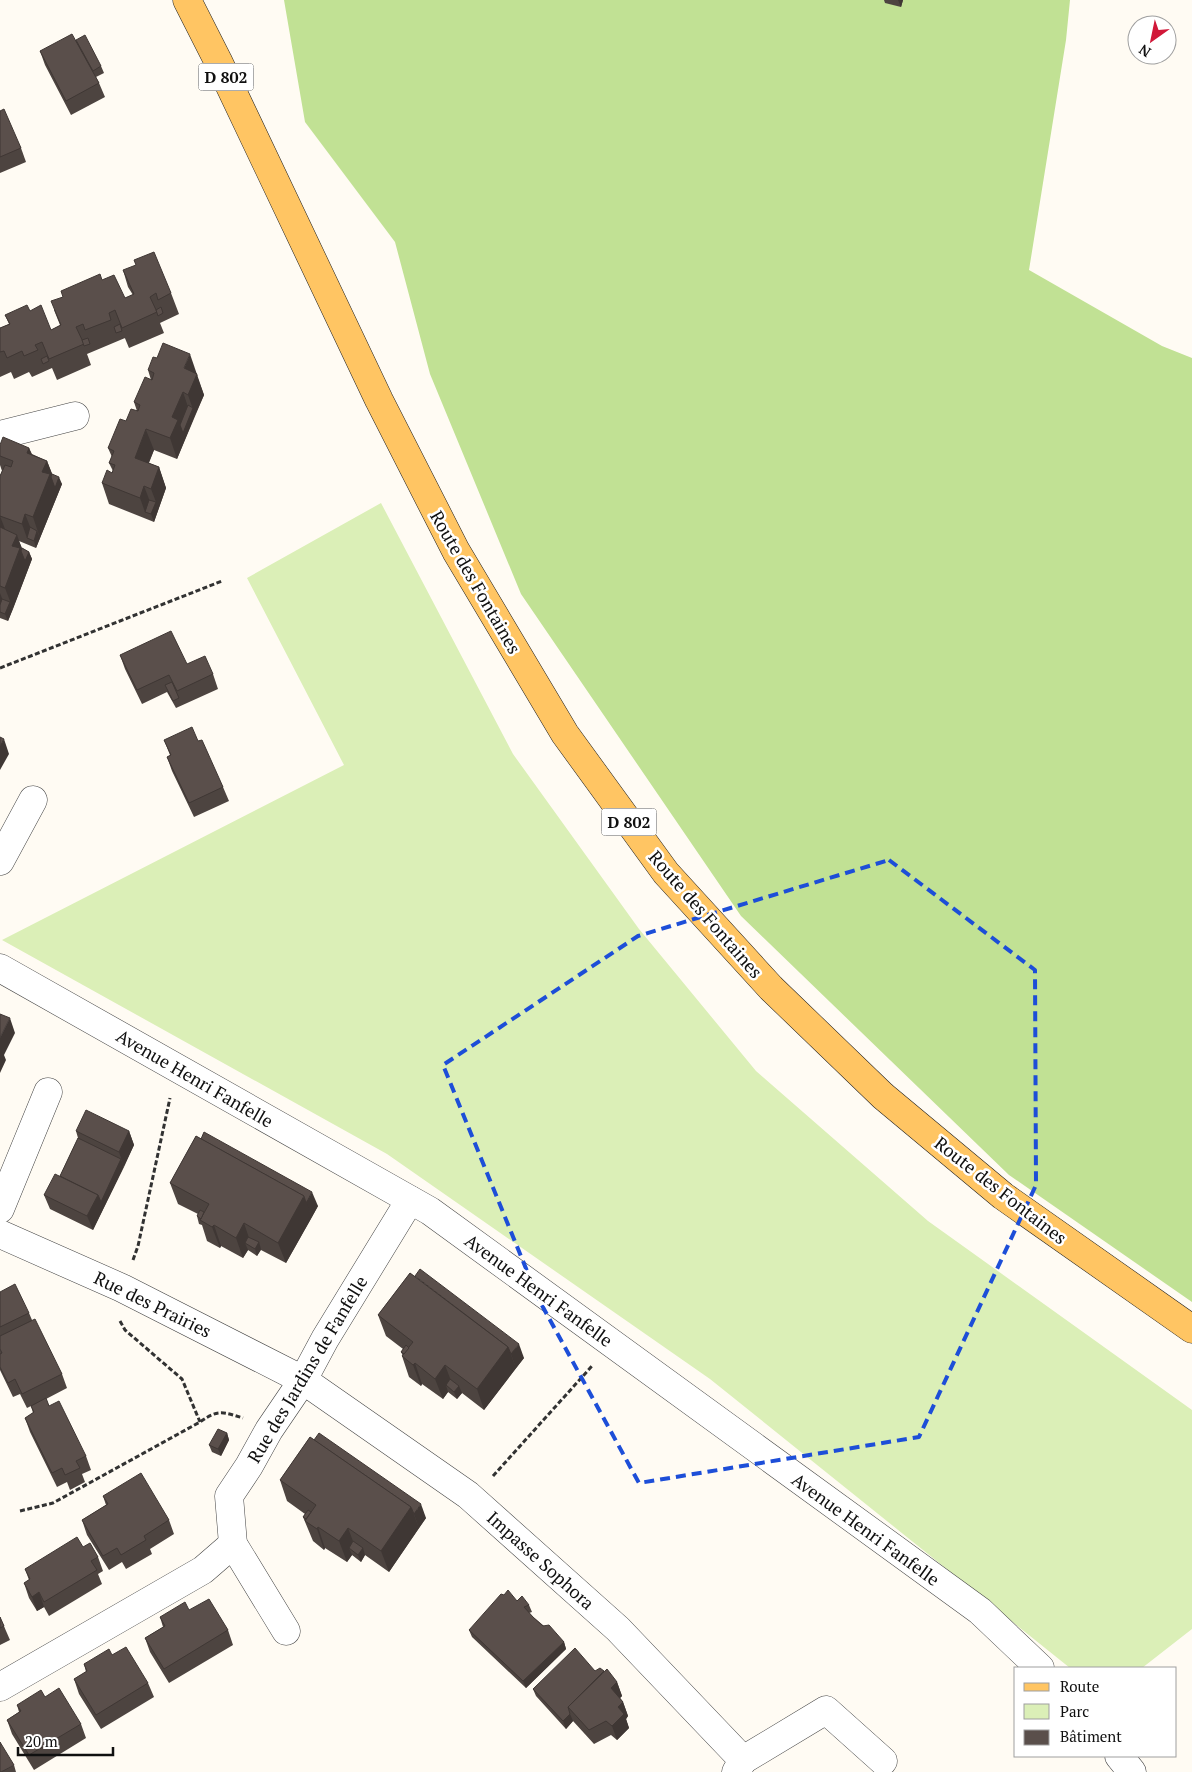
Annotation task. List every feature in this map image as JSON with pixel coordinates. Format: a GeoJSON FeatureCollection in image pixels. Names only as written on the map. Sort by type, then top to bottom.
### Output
{"type":"FeatureCollection","features":[{"type":"Feature","properties":{"kind":"main road","name":"Route des Fontaines"},"geometry":{"type":"LineString","coordinates":[[186,0],[263,156],[379,400],[456,551],[565,734],[666,873],[771,988],[883,1096],[1002,1196],[1192,1330]]}},
{"type":"Feature","properties":{"kind":"street"},"geometry":{"type":"LineString","coordinates":[[0,435],[75,416]]}},
{"type":"Feature","properties":{"kind":"street"},"geometry":{"type":"LineString","coordinates":[[0,861],[33,800]]}},
{"type":"Feature","properties":{"kind":"street","name":"Avenue Henri Fanfelle"},"geometry":{"type":"LineString","coordinates":[[0,968],[430,1211],[980,1611],[1039,1667]]}},
{"type":"Feature","properties":{"kind":"street"},"geometry":{"type":"LineString","coordinates":[[0,1209],[48,1092]]}},
{"type":"Feature","properties":{"kind":"street","name":"Rue des Jardins de Fanfelle"},"geometry":{"type":"LineString","coordinates":[[232,1544],[229,1496],[250,1466],[270,1430],[303,1380],[325,1339],[410,1200]]}},
{"type":"Feature","properties":{"kind":"street","name":"Rue des Prairies"},"geometry":{"type":"LineString","coordinates":[[0,1234],[122,1288],[303,1380]]}},
{"type":"Feature","properties":{"kind":"street","name":"Impasse Sophora"},"geometry":{"type":"LineString","coordinates":[[303,1380],[472,1499],[618,1629],[739,1766]]}},
{"type":"Feature","properties":{"kind":"street"},"geometry":{"type":"LineString","coordinates":[[0,1686],[203,1570],[232,1544],[286,1631]]}},
{"type":"Feature","properties":{"kind":"street"},"geometry":{"type":"LineString","coordinates":[[739,1766],[826,1710],[883,1761]]}},
{"type":"Feature","properties":{"kind":"street"},"geometry":{"type":"LineString","coordinates":[[1121,1757],[1132,1772]]}},
{"type":"Feature","properties":{"kind":"path"},"geometry":{"type":"LineString","coordinates":[[0,668],[222,581]]}},
{"type":"Feature","properties":{"kind":"path"},"geometry":{"type":"LineString","coordinates":[[177,1068],[138,1246],[114,1312],[125,1330],[182,1379],[200,1422]]}},
{"type":"Feature","properties":{"kind":"path"},"geometry":{"type":"LineString","coordinates":[[472,1499],[612,1344]]}},
{"type":"Feature","properties":{"kind":"path"},"geometry":{"type":"LineString","coordinates":[[20,1511],[54,1504],[210,1415],[220,1411],[246,1419]]}},
{"type":"Feature","properties":{"kind":"highlighted area"},"geometry":{"type":"Polygon","coordinates":[[[889,860],[1035,970],[1036,1185],[919,1437],[639,1483],[538,1298],[443,1065],[638,936],[889,860]]]}},
{"type":"Feature","properties":{"kind":"green space"},"geometry":{"type":"Polygon","coordinates":[[[284,0],[1070,0],[1066,40],[1029,270],[1162,346],[1192,358],[1192,1302],[1009,1175],[741,916],[521,594],[430,374],[395,242],[305,122],[284,0]]]}},
{"type":"Feature","properties":{"kind":"green space"},"geometry":{"type":"Polygon","coordinates":[[[381,503],[513,754],[639,929],[756,1071],[928,1221],[1192,1410],[1192,1629],[1143,1667],[1069,1667],[710,1379],[387,1154],[2,940],[344,765],[247,578],[381,503]]]}},
{"type":"Feature","properties":{"kind":"building"},"geometry":{"type":"Polygon","coordinates":[[[72,34],[99,83],[66,101],[40,51],[72,34]]]}},
{"type":"Feature","properties":{"kind":"building"},"geometry":{"type":"Polygon","coordinates":[[[85,35],[101,66],[93,71],[76,40],[85,35]]]}},
{"type":"Feature","properties":{"kind":"building"},"geometry":{"type":"Polygon","coordinates":[[[4,109],[21,148],[0,157],[0,111],[4,109]]]}},
{"type":"Feature","properties":{"kind":"building"},"geometry":{"type":"Polygon","coordinates":[[[154,252],[171,293],[158,300],[156,293],[150,297],[157,312],[122,328],[115,310],[109,313],[111,320],[85,330],[83,324],[76,327],[84,344],[49,359],[42,342],[35,345],[38,350],[24,356],[22,351],[7,358],[4,351],[0,352],[0,328],[10,324],[5,315],[27,305],[30,311],[41,305],[51,330],[61,325],[51,301],[63,297],[61,291],[100,274],[102,280],[114,275],[125,298],[134,294],[123,270],[136,265],[134,260],[154,252]]]}},
{"type":"Feature","properties":{"kind":"building"},"geometry":{"type":"Polygon","coordinates":[[[161,307],[163,313],[158,316],[156,310],[161,307]]]}},
{"type":"Feature","properties":{"kind":"building"},"geometry":{"type":"Polygon","coordinates":[[[120,324],[122,331],[116,333],[114,327],[120,324]]]}},
{"type":"Feature","properties":{"kind":"building"},"geometry":{"type":"Polygon","coordinates":[[[88,338],[90,344],[84,346],[82,340],[88,338]]]}},
{"type":"Feature","properties":{"kind":"building"},"geometry":{"type":"Polygon","coordinates":[[[163,343],[190,354],[184,368],[197,374],[188,395],[183,392],[172,417],[178,420],[170,438],[146,429],[135,458],[159,467],[151,489],[144,486],[140,498],[102,483],[107,470],[112,473],[115,465],[109,463],[114,451],[108,448],[120,419],[126,421],[131,409],[138,411],[140,405],[134,402],[145,377],[152,380],[154,373],[148,370],[153,357],[157,358],[163,343]]]}},
{"type":"Feature","properties":{"kind":"building"},"geometry":{"type":"Polygon","coordinates":[[[47,356],[49,361],[43,364],[41,359],[47,356]]]}},
{"type":"Feature","properties":{"kind":"building"},"geometry":{"type":"Polygon","coordinates":[[[188,405],[193,408],[183,433],[180,425],[188,405]]]}},
{"type":"Feature","properties":{"kind":"building"},"geometry":{"type":"Polygon","coordinates":[[[3,437],[29,448],[27,453],[47,461],[42,472],[50,474],[33,517],[25,514],[22,524],[0,516],[0,476],[5,465],[11,467],[13,461],[0,456],[0,445],[3,437]]]}},
{"type":"Feature","properties":{"kind":"building"},"geometry":{"type":"Polygon","coordinates":[[[52,474],[59,477],[55,488],[51,477],[52,474]]]}},
{"type":"Feature","properties":{"kind":"building"},"geometry":{"type":"Polygon","coordinates":[[[149,500],[156,502],[151,514],[145,512],[149,500]]]}},
{"type":"Feature","properties":{"kind":"building"},"geometry":{"type":"Polygon","coordinates":[[[0,527],[17,535],[12,546],[20,548],[5,588],[0,586],[0,527]]]}},
{"type":"Feature","properties":{"kind":"building"},"geometry":{"type":"Polygon","coordinates":[[[30,527],[37,531],[34,541],[27,538],[30,527]]]}},
{"type":"Feature","properties":{"kind":"building"},"geometry":{"type":"Polygon","coordinates":[[[22,548],[29,552],[25,561],[21,551],[22,548]]]}},
{"type":"Feature","properties":{"kind":"building"},"geometry":{"type":"Polygon","coordinates":[[[2,599],[10,602],[5,614],[0,612],[2,599]]]}},
{"type":"Feature","properties":{"kind":"building"},"geometry":{"type":"Polygon","coordinates":[[[171,631],[187,664],[205,656],[213,674],[177,691],[169,675],[137,690],[120,655],[171,631]]]}},
{"type":"Feature","properties":{"kind":"building"},"geometry":{"type":"Polygon","coordinates":[[[172,682],[179,698],[173,701],[165,685],[172,682]]]}},
{"type":"Feature","properties":{"kind":"building"},"geometry":{"type":"Polygon","coordinates":[[[192,727],[198,741],[202,740],[223,787],[189,803],[167,757],[171,755],[164,740],[192,727]]]}},
{"type":"Feature","properties":{"kind":"building"},"geometry":{"type":"Polygon","coordinates":[[[0,737],[4,739],[0,746],[0,737]]]}},
{"type":"Feature","properties":{"kind":"building"},"geometry":{"type":"Polygon","coordinates":[[[0,1014],[10,1018],[0,1038],[0,1014]]]}},
{"type":"Feature","properties":{"kind":"building"},"geometry":{"type":"Polygon","coordinates":[[[86,1110],[129,1131],[119,1152],[76,1131],[86,1110]]]}},
{"type":"Feature","properties":{"kind":"building"},"geometry":{"type":"Polygon","coordinates":[[[204,1132],[312,1192],[306,1203],[304,1196],[201,1139],[204,1132]]]}},
{"type":"Feature","properties":{"kind":"building"},"geometry":{"type":"Polygon","coordinates":[[[196,1136],[304,1196],[278,1243],[244,1223],[236,1238],[214,1225],[212,1227],[200,1220],[209,1204],[170,1183],[196,1136]]]}},
{"type":"Feature","properties":{"kind":"building"},"geometry":{"type":"Polygon","coordinates":[[[78,1138],[121,1159],[101,1202],[98,1195],[60,1176],[78,1138]]]}},
{"type":"Feature","properties":{"kind":"building"},"geometry":{"type":"Polygon","coordinates":[[[55,1174],[98,1195],[87,1216],[44,1195],[55,1174]]]}},
{"type":"Feature","properties":{"kind":"building"},"geometry":{"type":"Polygon","coordinates":[[[200,1210],[204,1212],[201,1219],[197,1216],[200,1210]]]}},
{"type":"Feature","properties":{"kind":"building"},"geometry":{"type":"Polygon","coordinates":[[[248,1237],[259,1242],[255,1249],[245,1243],[248,1237]]]}},
{"type":"Feature","properties":{"kind":"building"},"geometry":{"type":"Polygon","coordinates":[[[420,1269],[519,1344],[511,1354],[508,1347],[415,1276],[420,1269]]]}},
{"type":"Feature","properties":{"kind":"building"},"geometry":{"type":"Polygon","coordinates":[[[410,1273],[508,1347],[477,1389],[445,1365],[435,1379],[415,1363],[413,1365],[402,1356],[413,1342],[378,1315],[410,1273]]]}},
{"type":"Feature","properties":{"kind":"building"},"geometry":{"type":"Polygon","coordinates":[[[15,1284],[29,1313],[0,1327],[0,1292],[15,1284]]]}},
{"type":"Feature","properties":{"kind":"building"},"geometry":{"type":"Polygon","coordinates":[[[35,1319],[62,1374],[22,1394],[15,1379],[8,1383],[0,1367],[0,1354],[2,1353],[0,1349],[0,1336],[35,1319]]]}},
{"type":"Feature","properties":{"kind":"building"},"geometry":{"type":"Polygon","coordinates":[[[406,1345],[409,1348],[404,1354],[401,1352],[406,1345]]]}},
{"type":"Feature","properties":{"kind":"building"},"geometry":{"type":"Polygon","coordinates":[[[450,1379],[459,1386],[454,1392],[446,1385],[450,1379]]]}},
{"type":"Feature","properties":{"kind":"building"},"geometry":{"type":"Polygon","coordinates":[[[46,1398],[49,1406],[59,1401],[86,1456],[76,1461],[80,1468],[65,1475],[62,1468],[52,1473],[25,1418],[34,1412],[31,1406],[46,1398]]]}},
{"type":"Feature","properties":{"kind":"building"},"geometry":{"type":"Polygon","coordinates":[[[218,1429],[227,1433],[218,1449],[209,1445],[218,1429]]]}},
{"type":"Feature","properties":{"kind":"building"},"geometry":{"type":"Polygon","coordinates":[[[319,1433],[421,1504],[414,1514],[411,1507],[314,1440],[319,1433]]]}},
{"type":"Feature","properties":{"kind":"building"},"geometry":{"type":"Polygon","coordinates":[[[310,1437],[411,1507],[381,1551],[348,1528],[339,1541],[305,1521],[316,1505],[280,1480],[310,1437]]]}},
{"type":"Feature","properties":{"kind":"building"},"geometry":{"type":"Polygon","coordinates":[[[141,1473],[169,1520],[144,1536],[146,1540],[121,1555],[117,1548],[103,1556],[82,1520],[108,1504],[103,1496],[141,1473]]]}},
{"type":"Feature","properties":{"kind":"building"},"geometry":{"type":"Polygon","coordinates":[[[308,1510],[311,1512],[306,1519],[303,1517],[308,1510]]]}},
{"type":"Feature","properties":{"kind":"building"},"geometry":{"type":"Polygon","coordinates":[[[77,1537],[83,1547],[90,1543],[98,1557],[91,1561],[97,1570],[44,1602],[39,1592],[32,1597],[24,1583],[30,1579],[25,1569],[77,1537]]]}},
{"type":"Feature","properties":{"kind":"building"},"geometry":{"type":"Polygon","coordinates":[[[353,1541],[363,1548],[358,1555],[349,1548],[353,1541]]]}},
{"type":"Feature","properties":{"kind":"building"},"geometry":{"type":"Polygon","coordinates":[[[508,1590],[517,1601],[522,1596],[529,1605],[524,1607],[533,1617],[543,1626],[549,1625],[564,1642],[523,1681],[469,1630],[501,1594],[504,1595],[508,1590]]]}},
{"type":"Feature","properties":{"kind":"building"},"geometry":{"type":"Polygon","coordinates":[[[209,1599],[228,1630],[164,1669],[145,1638],[165,1626],[160,1617],[185,1602],[189,1610],[209,1599]]]}},
{"type":"Feature","properties":{"kind":"building"},"geometry":{"type":"Polygon","coordinates":[[[0,1617],[4,1626],[0,1628],[0,1617]]]}},
{"type":"Feature","properties":{"kind":"building"},"geometry":{"type":"Polygon","coordinates":[[[126,1647],[148,1683],[96,1715],[74,1679],[87,1671],[84,1664],[109,1649],[112,1655],[126,1647]]]}},
{"type":"Feature","properties":{"kind":"building"},"geometry":{"type":"Polygon","coordinates":[[[575,1648],[595,1671],[600,1668],[604,1671],[568,1707],[570,1714],[563,1721],[533,1689],[575,1648]]]}},
{"type":"Feature","properties":{"kind":"building"},"geometry":{"type":"Polygon","coordinates":[[[607,1669],[617,1682],[611,1688],[623,1702],[618,1707],[624,1714],[612,1726],[606,1721],[589,1730],[568,1707],[607,1669]]]}},
{"type":"Feature","properties":{"kind":"building"},"geometry":{"type":"Polygon","coordinates":[[[59,1688],[81,1724],[29,1755],[7,1720],[21,1711],[17,1705],[41,1690],[45,1697],[59,1688]]]}},
{"type":"Feature","properties":{"kind":"building"},"geometry":{"type":"Polygon","coordinates":[[[0,1742],[14,1765],[1,1772],[0,1772],[0,1742]]]}}]}
